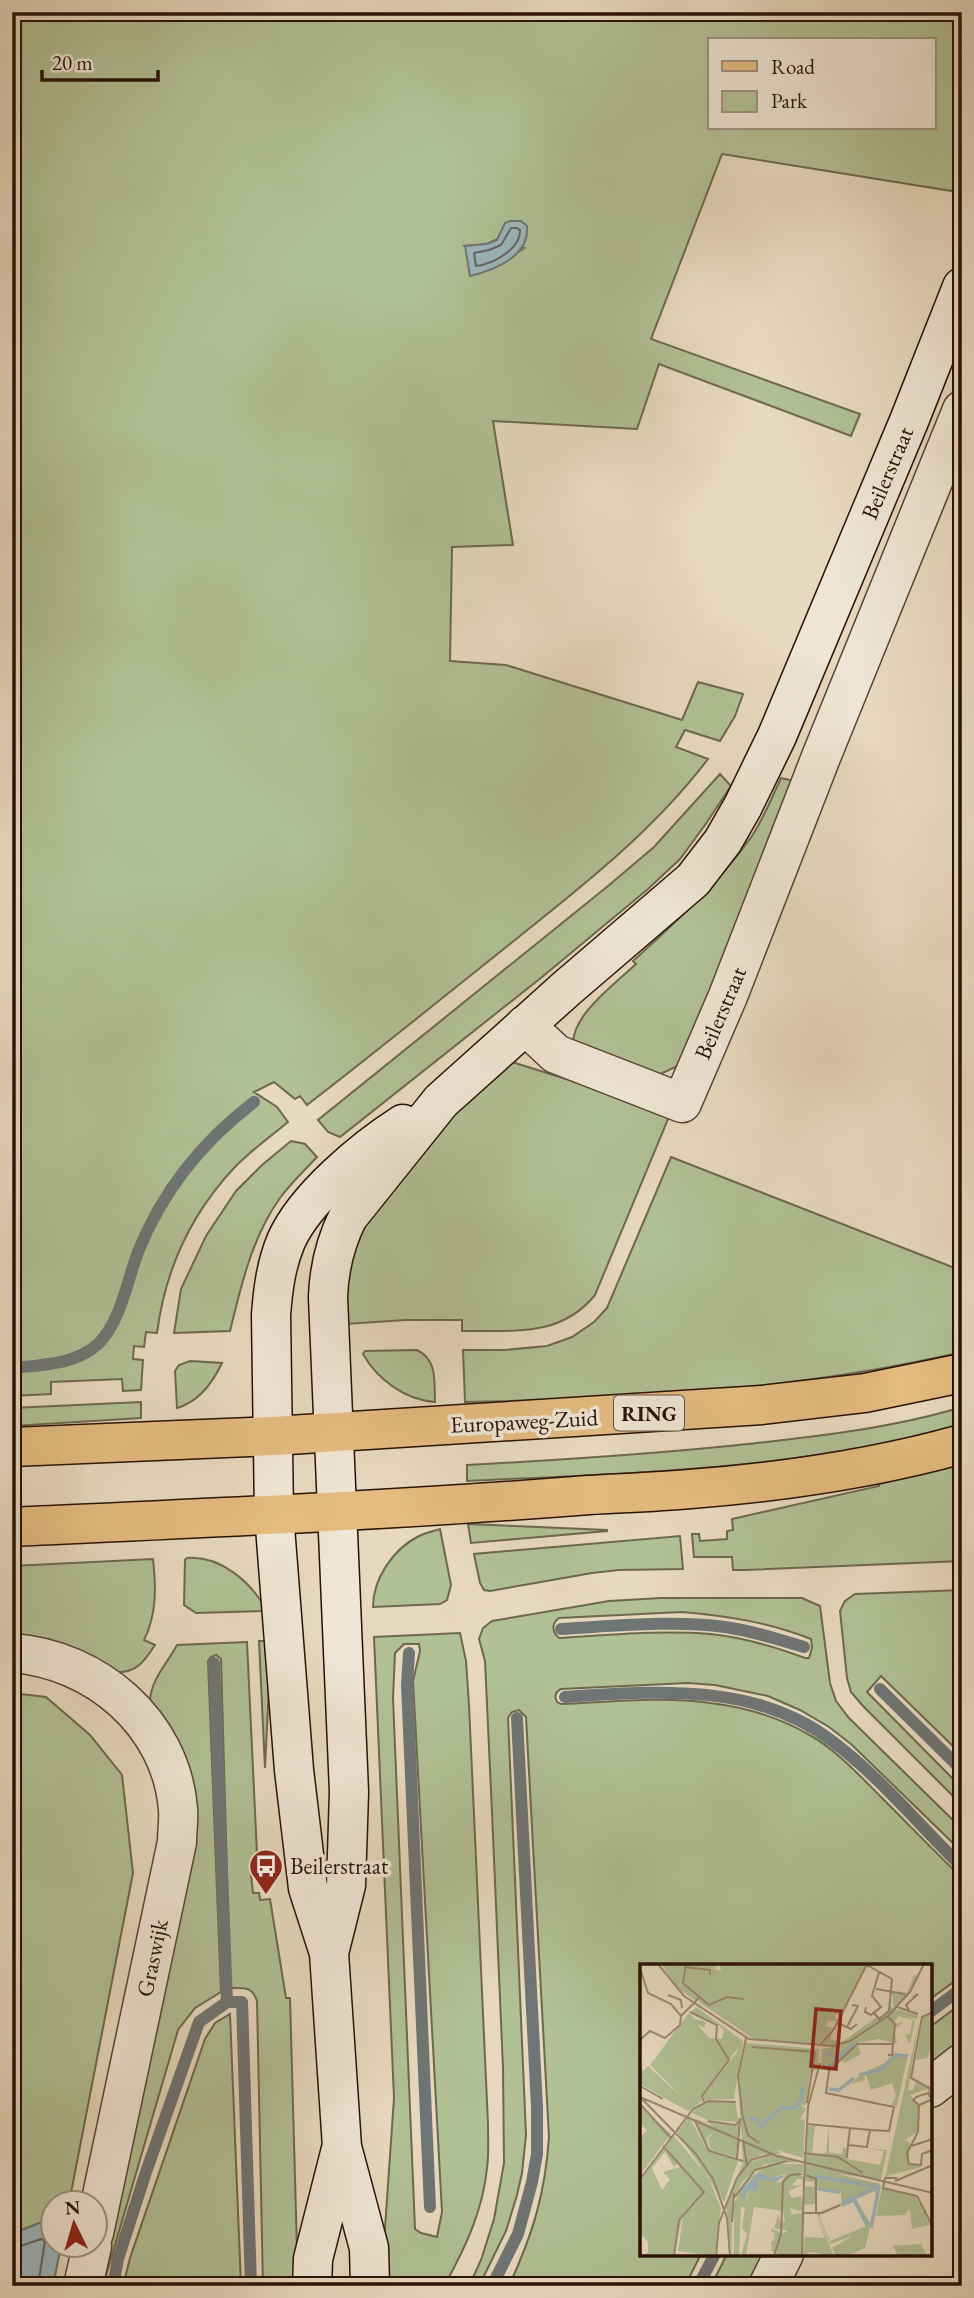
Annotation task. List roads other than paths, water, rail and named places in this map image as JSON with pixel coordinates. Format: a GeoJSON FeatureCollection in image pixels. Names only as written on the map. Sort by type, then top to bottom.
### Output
{"type":"FeatureCollection","features":[{"type":"Feature","properties":{"kind":"main road","name":"Europaweg-Zuid"},"geometry":{"type":"LineString","coordinates":[[12,1447],[273,1436],[761,1405],[865,1392],[962,1373]]}},
{"type":"Feature","properties":{"kind":"main road"},"geometry":{"type":"LineString","coordinates":[[12,1527],[463,1505],[737,1484],[861,1467],[962,1444]]}},
{"type":"Feature","properties":{"kind":"street","name":"Beilerstraat"},"geometry":{"type":"LineString","coordinates":[[335,1432],[328,1276],[335,1245],[348,1217],[441,1101],[693,880],[723,841],[777,736],[962,287]]}},
{"type":"Feature","properties":{"kind":"street","name":"Beilerstraat"},"geometry":{"type":"LineString","coordinates":[[525,1025],[556,1054],[682,1104],[728,996],[821,757],[948,486],[962,410]]}},
{"type":"Feature","properties":{"kind":"street"},"geometry":{"type":"LineString","coordinates":[[777,736],[821,757]]}},
{"type":"Feature","properties":{"kind":"street","name":"Beilerstraat"},"geometry":{"type":"LineString","coordinates":[[273,1436],[273,1285],[287,1238],[305,1211],[349,1165],[389,1133],[441,1101]]}},
{"type":"Feature","properties":{"kind":"street"},"geometry":{"type":"LineString","coordinates":[[329,1953],[346,1885],[349,1792],[335,1432]]}},
{"type":"Feature","properties":{"kind":"street"},"geometry":{"type":"LineString","coordinates":[[273,1436],[274,1514],[294,1770],[308,1888],[329,1953],[342,2147],[369,2248],[370,2286]]}},
{"type":"Feature","properties":{"kind":"street","name":"Graswijk"},"geometry":{"type":"LineString","coordinates":[[12,1653],[29,1654],[70,1666],[96,1679],[136,1712],[163,1752],[179,1811],[177,1842],[103,2190]]}},
{"type":"Feature","properties":{"kind":"street"},"geometry":{"type":"LineString","coordinates":[[932,2086],[962,2063]]}},
{"type":"Feature","properties":{"kind":"street"},"geometry":{"type":"LineString","coordinates":[[312,2286],[313,2259],[342,2147]]}},
{"type":"Feature","properties":{"kind":"street"},"geometry":{"type":"LineString","coordinates":[[768,2286],[783,2256]]}},
{"type":"Feature","properties":{"kind":"street"},"geometry":{"type":"LineString","coordinates":[[83,2286],[89,2260]]}},
{"type":"Feature","properties":{"kind":"water"},"geometry":{"type":"Polygon","coordinates":[[[521,221],[527,226],[523,246],[509,260],[470,276],[465,246],[497,240],[505,223],[521,221]]]}},
{"type":"Feature","properties":{"kind":"water"},"geometry":{"type":"Polygon","coordinates":[[[38,2224],[38,2260],[58,2260],[53,2286],[12,2286],[12,2234],[38,2224]]]}},
{"type":"Feature","properties":{"kind":"waterway"},"geometry":{"type":"LineString","coordinates":[[12,1368],[68,1360],[98,1344],[112,1324],[138,1252],[172,1188],[218,1133],[254,1102]]}},
{"type":"Feature","properties":{"kind":"waterway"},"geometry":{"type":"LineString","coordinates":[[561,1629],[643,1624],[705,1625],[745,1631],[804,1647]]}},
{"type":"Feature","properties":{"kind":"waterway"},"geometry":{"type":"LineString","coordinates":[[409,1653],[407,1685],[430,2207]]}},
{"type":"Feature","properties":{"kind":"waterway"},"geometry":{"type":"LineString","coordinates":[[214,1663],[227,2002]]}},
{"type":"Feature","properties":{"kind":"waterway"},"geometry":{"type":"LineString","coordinates":[[880,1689],[962,1770]]}},
{"type":"Feature","properties":{"kind":"waterway"},"geometry":{"type":"LineString","coordinates":[[565,1697],[669,1693],[704,1695],[771,1708],[802,1722],[850,1755],[962,1867]]}},
{"type":"Feature","properties":{"kind":"waterway"},"geometry":{"type":"LineString","coordinates":[[492,2286],[518,2234],[537,2154],[537,2107],[517,1718]]}},
{"type":"Feature","properties":{"kind":"waterway"},"geometry":{"type":"LineString","coordinates":[[932,2010],[962,1988]]}},
{"type":"Feature","properties":{"kind":"waterway"},"geometry":{"type":"LineString","coordinates":[[113,2286],[118,2259],[146,2172],[199,2022],[227,2002],[242,2002],[251,2286]]}},
{"type":"Feature","properties":{"kind":"waterway"},"geometry":{"type":"LineString","coordinates":[[698,2286],[714,2256]]}},
{"type":"Feature","properties":{"kind":"place","name":"Beilerstraat"},"geometry":{"type":"Point","coordinates":[266,1896]}}]}
